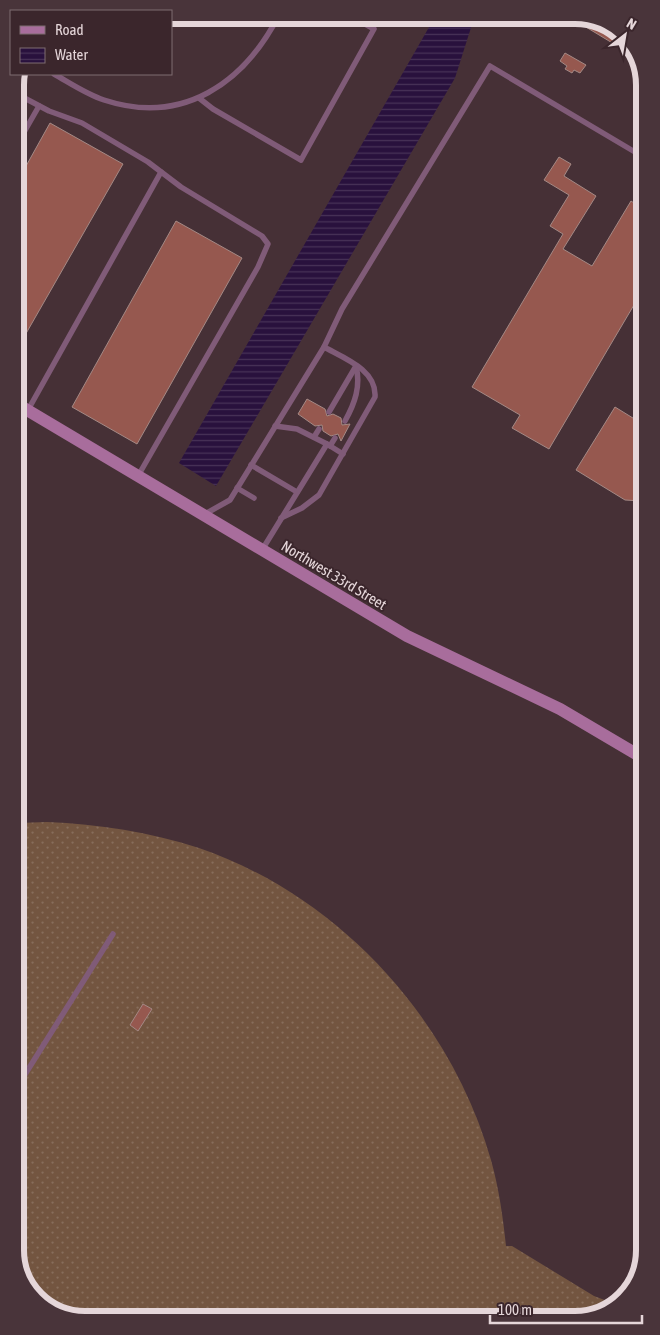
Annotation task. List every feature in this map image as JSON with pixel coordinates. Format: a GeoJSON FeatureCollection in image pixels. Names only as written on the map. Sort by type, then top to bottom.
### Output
{"type":"FeatureCollection","features":[{"type":"Feature","properties":{"kind":"street","name":"Northwest 33rd Street"},"geometry":{"type":"LineString","coordinates":[[24,408],[261,551],[407,636],[560,709],[636,754]]}},
{"type":"Feature","properties":{"kind":"lane"},"geometry":{"type":"LineString","coordinates":[[56,75],[92,96],[123,105],[160,107],[199,98],[223,84],[241,70],[260,48],[274,24]]}},
{"type":"Feature","properties":{"kind":"lane"},"geometry":{"type":"LineString","coordinates":[[199,98],[213,109],[301,160],[374,29],[365,24]]}},
{"type":"Feature","properties":{"kind":"lane"},"geometry":{"type":"LineString","coordinates":[[204,515],[226,504],[237,488],[324,347],[342,309],[490,66],[636,152]]}},
{"type":"Feature","properties":{"kind":"lane"},"geometry":{"type":"LineString","coordinates":[[24,98],[82,123],[161,172],[181,188],[265,239],[267,246],[258,267],[138,476]]}},
{"type":"Feature","properties":{"kind":"lane"},"geometry":{"type":"LineString","coordinates":[[24,132],[39,106]]}},
{"type":"Feature","properties":{"kind":"lane"},"geometry":{"type":"LineString","coordinates":[[24,404],[161,172]]}},
{"type":"Feature","properties":{"kind":"lane"},"geometry":{"type":"LineString","coordinates":[[281,518],[316,498],[375,397],[376,390],[371,378],[356,366],[324,347]]}},
{"type":"Feature","properties":{"kind":"lane"},"geometry":{"type":"LineString","coordinates":[[329,412],[356,366]]}},
{"type":"Feature","properties":{"kind":"lane"},"geometry":{"type":"LineString","coordinates":[[345,420],[355,400],[358,386],[356,366]]}},
{"type":"Feature","properties":{"kind":"lane"},"geometry":{"type":"LineString","coordinates":[[275,426],[297,429],[343,454]]}},
{"type":"Feature","properties":{"kind":"lane"},"geometry":{"type":"LineString","coordinates":[[314,437],[319,429]]}},
{"type":"Feature","properties":{"kind":"lane"},"geometry":{"type":"LineString","coordinates":[[261,551],[297,492],[328,445],[335,438]]}},
{"type":"Feature","properties":{"kind":"lane"},"geometry":{"type":"LineString","coordinates":[[251,465],[297,492]]}},
{"type":"Feature","properties":{"kind":"lane"},"geometry":{"type":"LineString","coordinates":[[237,488],[254,498]]}},
{"type":"Feature","properties":{"kind":"lane"},"geometry":{"type":"LineString","coordinates":[[24,1077],[113,934]]}},
{"type":"Feature","properties":{"kind":"shaded area"},"geometry":{"type":"Polygon","coordinates":[[[47,822],[124,830],[161,837],[199,848],[250,869],[298,897],[342,931],[382,969],[418,1012],[448,1059],[473,1108],[491,1160],[506,1246],[512,1246],[594,1296],[608,1301],[598,1307],[575,1311],[81,1311],[65,1308],[51,1301],[32,1281],[25,1262],[24,1250],[24,823],[47,822]]]}},
{"type":"Feature","properties":{"kind":"water"},"geometry":{"type":"Polygon","coordinates":[[[431,24],[472,24],[455,78],[216,486],[179,463],[431,24]]]}},
{"type":"Feature","properties":{"kind":"building"},"geometry":{"type":"Polygon","coordinates":[[[581,24],[587,25],[600,29],[600,36],[581,24]]]}},
{"type":"Feature","properties":{"kind":"building"},"geometry":{"type":"Polygon","coordinates":[[[565,53],[586,65],[580,73],[574,70],[572,73],[565,69],[567,66],[560,61],[565,53]]]}},
{"type":"Feature","properties":{"kind":"building"},"geometry":{"type":"Polygon","coordinates":[[[50,123],[123,164],[24,337],[24,170],[50,123]]]}},
{"type":"Feature","properties":{"kind":"building"},"geometry":{"type":"Polygon","coordinates":[[[559,157],[571,164],[564,176],[596,196],[563,249],[592,266],[631,201],[636,204],[636,301],[549,449],[512,428],[520,415],[472,387],[563,234],[550,226],[569,195],[544,180],[559,157]]]}},
{"type":"Feature","properties":{"kind":"building"},"geometry":{"type":"Polygon","coordinates":[[[176,221],[242,258],[137,444],[72,407],[176,221]]]}},
{"type":"Feature","properties":{"kind":"building"},"geometry":{"type":"Polygon","coordinates":[[[307,399],[325,409],[327,416],[333,414],[341,418],[342,425],[350,424],[341,441],[338,434],[331,436],[323,431],[322,425],[315,426],[298,414],[307,399]]]}},
{"type":"Feature","properties":{"kind":"building"},"geometry":{"type":"Polygon","coordinates":[[[615,407],[636,420],[636,501],[625,500],[576,470],[615,407]]]}},
{"type":"Feature","properties":{"kind":"building"},"geometry":{"type":"Polygon","coordinates":[[[143,1004],[152,1009],[138,1031],[130,1025],[143,1004]]]}}]}
